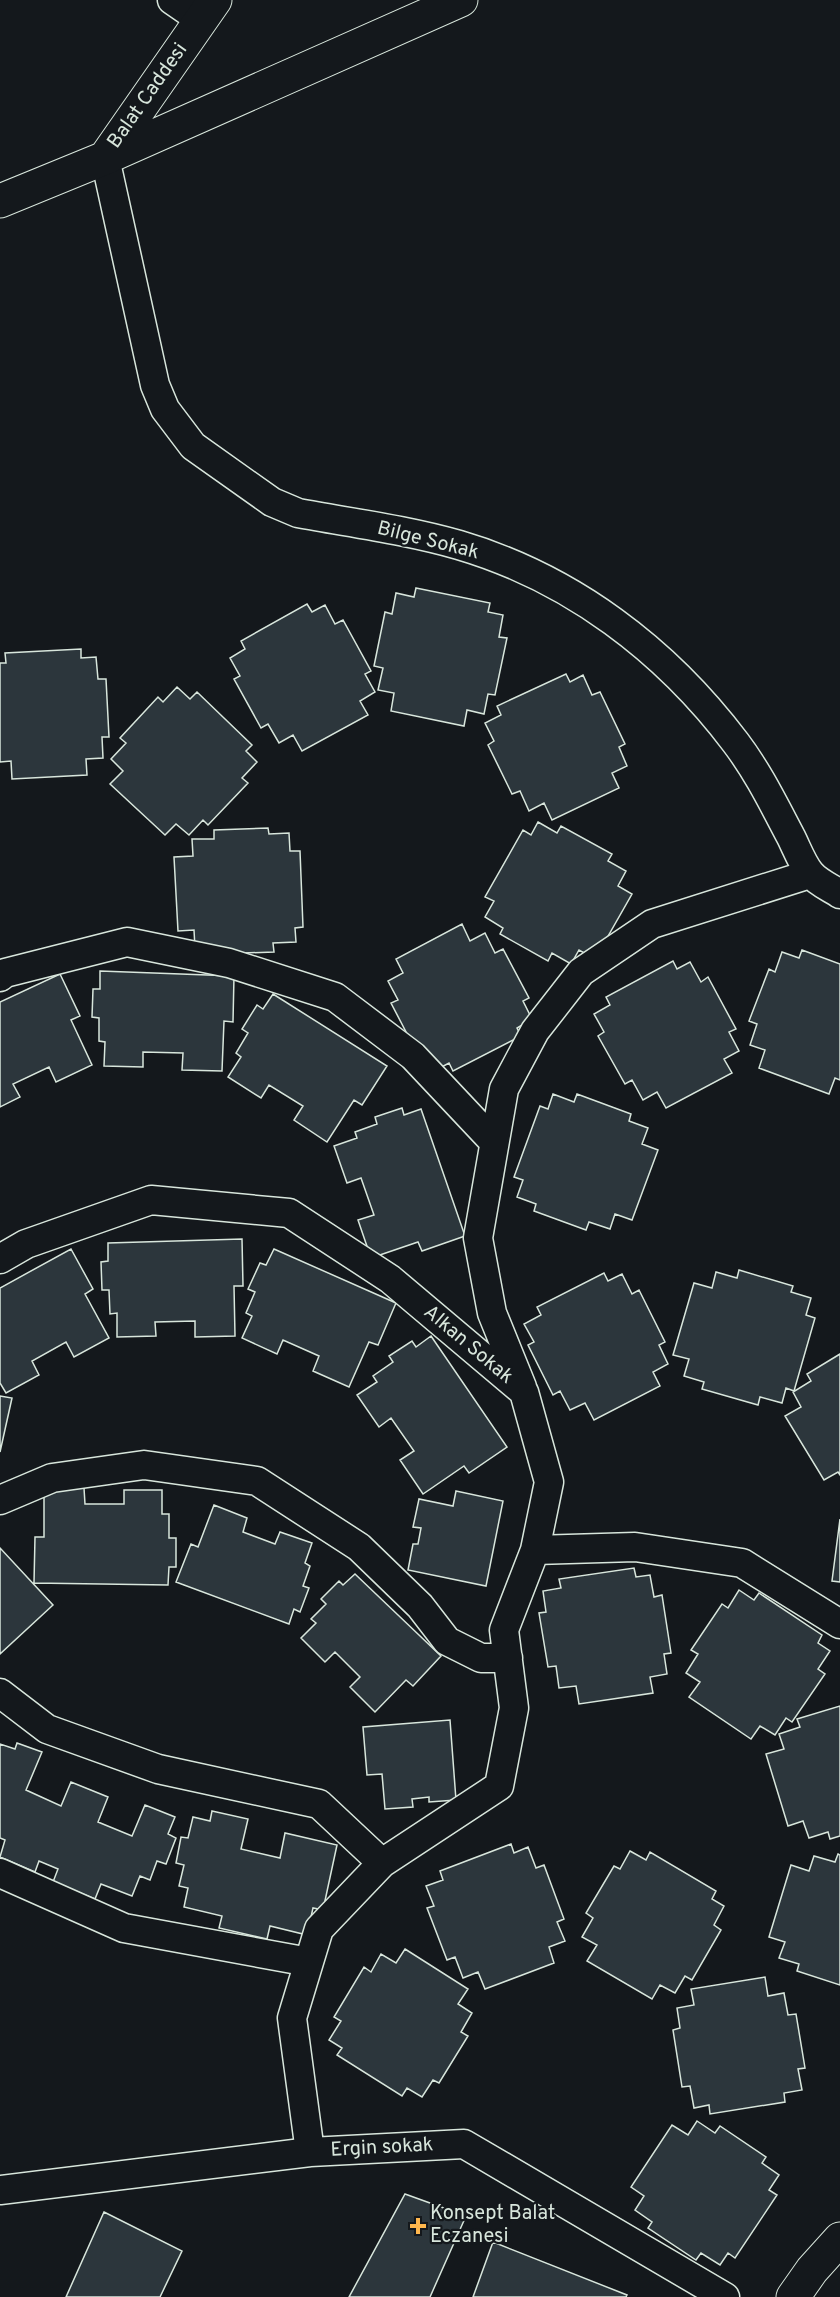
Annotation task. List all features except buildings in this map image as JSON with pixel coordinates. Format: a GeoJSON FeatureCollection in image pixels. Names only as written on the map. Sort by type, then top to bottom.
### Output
{"type":"FeatureCollection","features":[{"type":"Feature","properties":{"kind":"street"},"geometry":{"type":"LineString","coordinates":[[172,0],[208,10]]}},
{"type":"Feature","properties":{"kind":"street"},"geometry":{"type":"LineString","coordinates":[[105,158],[461,0]]}},
{"type":"Feature","properties":{"kind":"street","name":"Balat Caddesi"},"geometry":{"type":"LineString","coordinates":[[0,201],[105,158],[208,10]]}},
{"type":"Feature","properties":{"kind":"street","name":"Bilge Sokak"},"geometry":{"type":"LineString","coordinates":[[105,158],[155,385],[165,409],[193,446],[284,508],[298,513],[423,536],[507,562],[553,583],[610,619],[665,663],[703,701],[737,744],[760,781],[810,874],[840,894]]}},
{"type":"Feature","properties":{"kind":"street"},"geometry":{"type":"LineString","coordinates":[[524,1392],[492,1313],[478,1238],[504,1089],[535,1031],[581,972],[652,924],[810,874]]}},
{"type":"Feature","properties":{"kind":"street"},"geometry":{"type":"LineString","coordinates":[[0,977],[5,973],[127,942],[229,963],[335,997],[413,1056],[494,1142]]}},
{"type":"Feature","properties":{"kind":"street","name":"Alkan Sokak"},"geometry":{"type":"LineString","coordinates":[[0,1259],[26,1244],[151,1200],[290,1213],[390,1279],[524,1392],[549,1482],[535,1550],[504,1630],[514,1708],[499,1786],[382,1863],[319,1929],[292,2018],[310,2152]]}},
{"type":"Feature","properties":{"kind":"street"},"geometry":{"type":"LineString","coordinates":[[0,1500],[52,1478],[144,1465],[257,1481],[359,1547],[420,1606],[447,1641],[481,1658],[508,1658]]}},
{"type":"Feature","properties":{"kind":"street"},"geometry":{"type":"LineString","coordinates":[[535,1550],[635,1547],[742,1563],[840,1624]]}},
{"type":"Feature","properties":{"kind":"street"},"geometry":{"type":"LineString","coordinates":[[0,1694],[47,1729],[158,1769],[319,1804],[382,1863]]}},
{"type":"Feature","properties":{"kind":"street"},"geometry":{"type":"LineString","coordinates":[[0,1873],[124,1928],[309,1962]]}},
{"type":"Feature","properties":{"kind":"street","name":"Ergin sokak"},"geometry":{"type":"LineString","coordinates":[[0,2190],[310,2152],[464,2144],[725,2297]]}},
{"type":"Feature","properties":{"kind":"street"},"geometry":{"type":"LineString","coordinates":[[793,2297],[812,2270],[840,2239]]}},
{"type":"Feature","properties":{"kind":"place","name":"Konsept Balat Eczanesi"},"geometry":{"type":"Point","coordinates":[418,2226]}}]}
